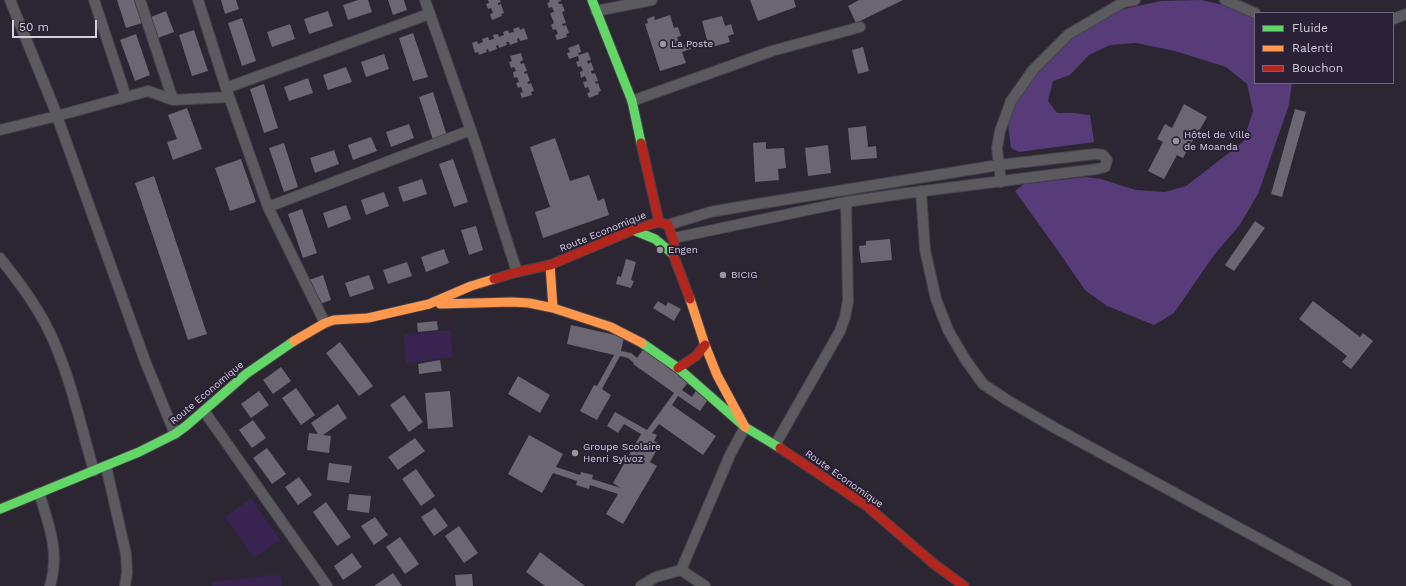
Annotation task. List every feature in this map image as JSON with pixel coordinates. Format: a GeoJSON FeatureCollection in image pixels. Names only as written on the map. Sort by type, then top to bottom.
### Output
{"type":"FeatureCollection","features":[{"type":"Feature","properties":{"kind":"main road"},"geometry":{"type":"LineString","coordinates":[[592,0],[632,100],[663,224]]}},
{"type":"Feature","properties":{"kind":"main road","name":"Route Economique"},"geometry":{"type":"LineString","coordinates":[[429,304],[471,286],[516,276],[550,265],[633,230],[663,224],[674,238],[675,246],[673,254],[686,286],[705,345],[717,375],[745,427]]}},
{"type":"Feature","properties":{"kind":"main road"},"geometry":{"type":"LineString","coordinates":[[633,230],[654,237],[673,254]]}},
{"type":"Feature","properties":{"kind":"main road"},"geometry":{"type":"LineString","coordinates":[[550,265],[553,308]]}},
{"type":"Feature","properties":{"kind":"main road","name":"Route Economique"},"geometry":{"type":"LineString","coordinates":[[0,509],[139,452],[175,434],[246,374],[285,346],[325,323],[334,320],[368,318],[429,304],[512,298],[553,308],[611,327],[640,342],[678,368],[745,427],[868,508],[934,564],[964,586]]}},
{"type":"Feature","properties":{"kind":"main road"},"geometry":{"type":"LineString","coordinates":[[678,368],[696,356],[705,345]]}},
{"type":"Feature","properties":{"kind":"street"},"geometry":{"type":"LineString","coordinates":[[10,0],[57,116],[145,361],[175,434]]}},
{"type":"Feature","properties":{"kind":"street"},"geometry":{"type":"LineString","coordinates":[[94,0],[126,97]]}},
{"type":"Feature","properties":{"kind":"street"},"geometry":{"type":"LineString","coordinates":[[140,0],[174,100]]}},
{"type":"Feature","properties":{"kind":"street"},"geometry":{"type":"LineString","coordinates":[[198,0],[268,207],[325,323]]}},
{"type":"Feature","properties":{"kind":"street"},"geometry":{"type":"LineString","coordinates":[[425,0],[471,130],[516,276]]}},
{"type":"Feature","properties":{"kind":"street"},"geometry":{"type":"LineString","coordinates":[[596,11],[652,0]]}},
{"type":"Feature","properties":{"kind":"street"},"geometry":{"type":"LineString","coordinates":[[1001,182],[997,148],[1000,131],[1011,101],[1033,70],[1069,34],[1124,2],[1135,0]]}},
{"type":"Feature","properties":{"kind":"street"},"geometry":{"type":"LineString","coordinates":[[1225,0],[1254,13]]}},
{"type":"Feature","properties":{"kind":"street"},"geometry":{"type":"LineString","coordinates":[[0,130],[148,91],[174,100],[228,92],[429,14]]}},
{"type":"Feature","properties":{"kind":"street"},"geometry":{"type":"LineString","coordinates":[[1394,19],[1406,14]]}},
{"type":"Feature","properties":{"kind":"street"},"geometry":{"type":"LineString","coordinates":[[632,100],[772,51],[860,27]]}},
{"type":"Feature","properties":{"kind":"street"},"geometry":{"type":"LineString","coordinates":[[268,207],[471,130]]}},
{"type":"Feature","properties":{"kind":"street"},"geometry":{"type":"LineString","coordinates":[[663,224],[710,212],[999,165],[1095,154],[1103,155],[1107,160],[1105,167],[1097,169],[846,202],[674,238]]}},
{"type":"Feature","properties":{"kind":"street"},"geometry":{"type":"LineString","coordinates":[[921,191],[925,250],[936,299],[948,330],[965,359],[983,384],[1055,428],[1346,586]]}},
{"type":"Feature","properties":{"kind":"street"},"geometry":{"type":"LineString","coordinates":[[774,445],[840,331],[845,317],[849,287],[846,202]]}},
{"type":"Feature","properties":{"kind":"street"},"geometry":{"type":"LineString","coordinates":[[0,258],[23,287],[48,329],[65,373],[94,471]]}},
{"type":"Feature","properties":{"kind":"street"},"geometry":{"type":"LineString","coordinates":[[204,410],[327,586]]}},
{"type":"Feature","properties":{"kind":"street"},"geometry":{"type":"LineString","coordinates":[[681,570],[730,455],[745,427]]}},
{"type":"Feature","properties":{"kind":"street"},"geometry":{"type":"LineString","coordinates":[[106,466],[126,554],[127,573],[125,586]]}},
{"type":"Feature","properties":{"kind":"street"},"geometry":{"type":"LineString","coordinates":[[39,493],[51,531],[55,551],[54,568],[50,586]]}},
{"type":"Feature","properties":{"kind":"street"},"geometry":{"type":"LineString","coordinates":[[641,586],[656,577],[681,570],[705,586]]}},
{"type":"Feature","properties":{"kind":"shaded area"},"geometry":{"type":"Polygon","coordinates":[[[1201,0],[1232,7],[1254,18],[1254,84],[1292,84],[1289,105],[1258,194],[1239,226],[1214,255],[1174,313],[1154,325],[1107,306],[1085,290],[1015,191],[1024,184],[1086,177],[1101,179],[1136,190],[1165,192],[1186,186],[1243,142],[1253,111],[1247,84],[1226,67],[1175,51],[1136,43],[1110,45],[1089,55],[1070,75],[1053,81],[1048,101],[1057,113],[1090,115],[1094,142],[1019,152],[1011,148],[1008,124],[1015,103],[1024,84],[1056,50],[1084,30],[1124,9],[1161,1],[1201,0]]]}},
{"type":"Feature","properties":{"kind":"shaded area"},"geometry":{"type":"Polygon","coordinates":[[[451,330],[453,357],[406,363],[404,335],[451,330]]]}},
{"type":"Feature","properties":{"kind":"shaded area"},"geometry":{"type":"Polygon","coordinates":[[[251,498],[280,540],[254,558],[225,517],[251,498]]]}},
{"type":"Feature","properties":{"kind":"shaded area"},"geometry":{"type":"Polygon","coordinates":[[[280,574],[282,586],[212,586],[212,582],[280,574]]]}},
{"type":"Feature","properties":{"kind":"building"},"geometry":{"type":"Polygon","coordinates":[[[117,0],[134,0],[142,23],[126,28],[117,0]]]}},
{"type":"Feature","properties":{"kind":"building"},"geometry":{"type":"Polygon","coordinates":[[[221,0],[236,0],[239,9],[225,14],[221,0]]]}},
{"type":"Feature","properties":{"kind":"building"},"geometry":{"type":"Polygon","coordinates":[[[358,0],[368,0],[372,12],[348,20],[343,5],[358,0]]]}},
{"type":"Feature","properties":{"kind":"building"},"geometry":{"type":"Polygon","coordinates":[[[388,0],[404,0],[407,10],[393,15],[388,0]]]}},
{"type":"Feature","properties":{"kind":"building"},"geometry":{"type":"Polygon","coordinates":[[[488,0],[500,0],[501,2],[498,3],[498,5],[501,4],[504,13],[501,14],[502,16],[492,20],[490,14],[493,13],[491,8],[488,9],[486,4],[489,3],[488,0]]]}},
{"type":"Feature","properties":{"kind":"building"},"geometry":{"type":"Polygon","coordinates":[[[549,0],[561,0],[558,2],[559,4],[562,4],[565,11],[562,12],[566,23],[562,24],[563,26],[566,25],[569,33],[566,34],[567,37],[557,40],[555,35],[558,34],[556,29],[553,30],[551,25],[554,23],[550,13],[554,12],[552,7],[549,8],[547,3],[550,2],[549,0]]]}},
{"type":"Feature","properties":{"kind":"building"},"geometry":{"type":"Polygon","coordinates":[[[750,0],[794,0],[796,7],[758,21],[750,0]]]}},
{"type":"Feature","properties":{"kind":"building"},"geometry":{"type":"Polygon","coordinates":[[[859,0],[903,0],[856,23],[848,6],[859,0]]]}},
{"type":"Feature","properties":{"kind":"building"},"geometry":{"type":"Polygon","coordinates":[[[166,11],[174,32],[158,38],[151,17],[166,11]]]}},
{"type":"Feature","properties":{"kind":"building"},"geometry":{"type":"Polygon","coordinates":[[[328,11],[333,26],[309,34],[304,19],[328,11]]]}},
{"type":"Feature","properties":{"kind":"building"},"geometry":{"type":"Polygon","coordinates":[[[670,15],[674,28],[678,27],[681,36],[677,37],[680,46],[689,43],[691,49],[682,52],[686,63],[660,71],[645,24],[648,23],[647,19],[654,16],[655,20],[670,15]]]}},
{"type":"Feature","properties":{"kind":"building"},"geometry":{"type":"Polygon","coordinates":[[[722,16],[725,26],[731,24],[734,34],[728,36],[730,42],[709,48],[702,21],[722,16]]]}},
{"type":"Feature","properties":{"kind":"building"},"geometry":{"type":"Polygon","coordinates":[[[242,18],[256,61],[242,66],[228,23],[242,18]]]}},
{"type":"Feature","properties":{"kind":"building"},"geometry":{"type":"Polygon","coordinates":[[[290,24],[295,39],[272,47],[267,32],[290,24]]]}},
{"type":"Feature","properties":{"kind":"building"},"geometry":{"type":"Polygon","coordinates":[[[519,27],[520,30],[524,28],[528,39],[520,41],[519,38],[517,39],[518,42],[510,45],[509,42],[506,42],[507,45],[499,48],[498,45],[496,46],[497,49],[489,52],[488,49],[486,50],[487,52],[479,55],[478,52],[475,53],[472,43],[477,41],[478,44],[483,42],[482,39],[488,37],[489,40],[494,39],[493,35],[498,34],[499,37],[504,35],[503,32],[508,30],[509,33],[514,32],[513,29],[519,27]]]}},
{"type":"Feature","properties":{"kind":"building"},"geometry":{"type":"Polygon","coordinates":[[[194,30],[208,71],[192,76],[179,35],[194,30]]]}},
{"type":"Feature","properties":{"kind":"building"},"geometry":{"type":"Polygon","coordinates":[[[413,33],[428,77],[413,81],[399,38],[413,33]]]}},
{"type":"Feature","properties":{"kind":"building"},"geometry":{"type":"Polygon","coordinates":[[[136,34],[150,75],[135,81],[120,40],[136,34]]]}},
{"type":"Feature","properties":{"kind":"building"},"geometry":{"type":"Polygon","coordinates":[[[579,44],[581,52],[578,53],[579,55],[588,52],[591,60],[587,61],[588,64],[591,62],[594,70],[591,71],[592,74],[595,73],[598,81],[595,82],[596,84],[598,83],[601,91],[598,92],[599,94],[589,98],[587,93],[590,92],[588,87],[585,88],[583,82],[587,81],[585,76],[581,78],[580,72],[583,71],[581,66],[578,67],[576,62],[579,61],[578,56],[569,59],[567,53],[570,52],[568,48],[579,44]]]}},
{"type":"Feature","properties":{"kind":"building"},"geometry":{"type":"Polygon","coordinates":[[[863,47],[869,71],[858,74],[852,50],[863,47]]]}},
{"type":"Feature","properties":{"kind":"building"},"geometry":{"type":"Polygon","coordinates":[[[521,53],[523,60],[520,62],[521,64],[524,63],[527,71],[524,72],[525,74],[527,73],[530,81],[527,82],[528,84],[531,83],[534,91],[531,92],[532,95],[522,98],[520,93],[523,92],[521,87],[518,88],[516,83],[519,82],[517,77],[514,78],[513,72],[516,71],[514,67],[511,68],[509,62],[512,61],[510,56],[521,53]]]}},
{"type":"Feature","properties":{"kind":"building"},"geometry":{"type":"Polygon","coordinates":[[[384,54],[389,69],[366,77],[361,62],[384,54]]]}},
{"type":"Feature","properties":{"kind":"building"},"geometry":{"type":"Polygon","coordinates":[[[346,67],[352,82],[328,90],[323,75],[346,67]]]}},
{"type":"Feature","properties":{"kind":"building"},"geometry":{"type":"Polygon","coordinates":[[[308,78],[313,93],[289,101],[284,87],[308,78]]]}},
{"type":"Feature","properties":{"kind":"building"},"geometry":{"type":"Polygon","coordinates":[[[264,84],[278,128],[264,133],[250,89],[264,84]]]}},
{"type":"Feature","properties":{"kind":"building"},"geometry":{"type":"Polygon","coordinates":[[[433,92],[447,136],[433,140],[419,97],[433,92]]]}},
{"type":"Feature","properties":{"kind":"building","name":"Hôtel de Ville de Moanda"},"geometry":{"type":"Polygon","coordinates":[[[1184,104],[1207,117],[1183,158],[1177,155],[1164,179],[1148,171],[1163,142],[1157,139],[1165,124],[1172,128],[1184,104]]]}},
{"type":"Feature","properties":{"kind":"building"},"geometry":{"type":"Polygon","coordinates":[[[187,108],[202,149],[173,160],[167,142],[177,139],[168,115],[187,108]]]}},
{"type":"Feature","properties":{"kind":"building"},"geometry":{"type":"Polygon","coordinates":[[[1295,109],[1306,112],[1282,197],[1271,194],[1295,109]]]}},
{"type":"Feature","properties":{"kind":"building"},"geometry":{"type":"Polygon","coordinates":[[[409,124],[414,138],[391,147],[386,132],[409,124]]]}},
{"type":"Feature","properties":{"kind":"building"},"geometry":{"type":"Polygon","coordinates":[[[866,126],[868,147],[876,146],[877,158],[851,160],[848,128],[866,126]]]}},
{"type":"Feature","properties":{"kind":"building"},"geometry":{"type":"Polygon","coordinates":[[[371,137],[377,151],[353,160],[348,145],[371,137]]]}},
{"type":"Feature","properties":{"kind":"building"},"geometry":{"type":"Polygon","coordinates":[[[555,138],[570,181],[589,175],[598,201],[604,198],[609,215],[543,238],[535,212],[550,207],[530,147],[555,138]]]}},
{"type":"Feature","properties":{"kind":"building"},"geometry":{"type":"Polygon","coordinates":[[[766,142],[766,149],[784,148],[786,168],[778,169],[779,180],[755,182],[753,143],[766,142]]]}},
{"type":"Feature","properties":{"kind":"building"},"geometry":{"type":"Polygon","coordinates":[[[284,143],[298,187],[284,192],[269,148],[284,143]]]}},
{"type":"Feature","properties":{"kind":"building"},"geometry":{"type":"Polygon","coordinates":[[[828,145],[831,173],[808,176],[805,148],[828,145]]]}},
{"type":"Feature","properties":{"kind":"building"},"geometry":{"type":"Polygon","coordinates":[[[334,150],[339,164],[315,173],[310,158],[334,150]]]}},
{"type":"Feature","properties":{"kind":"building"},"geometry":{"type":"Polygon","coordinates":[[[241,159],[256,202],[230,211],[215,168],[241,159]]]}},
{"type":"Feature","properties":{"kind":"building"},"geometry":{"type":"Polygon","coordinates":[[[453,159],[468,202],[454,207],[439,164],[453,159]]]}},
{"type":"Feature","properties":{"kind":"building"},"geometry":{"type":"Polygon","coordinates":[[[154,176],[207,334],[188,340],[135,183],[154,176]]]}},
{"type":"Feature","properties":{"kind":"building"},"geometry":{"type":"Polygon","coordinates":[[[422,179],[427,194],[403,202],[398,187],[422,179]]]}},
{"type":"Feature","properties":{"kind":"building"},"geometry":{"type":"Polygon","coordinates":[[[384,192],[389,206],[366,215],[361,200],[384,192]]]}},
{"type":"Feature","properties":{"kind":"building"},"geometry":{"type":"Polygon","coordinates":[[[346,205],[351,219],[328,228],[323,213],[346,205]]]}},
{"type":"Feature","properties":{"kind":"building"},"geometry":{"type":"Polygon","coordinates":[[[302,209],[317,253],[303,258],[288,214],[302,209]]]}},
{"type":"Feature","properties":{"kind":"building"},"geometry":{"type":"Polygon","coordinates":[[[1255,221],[1265,228],[1234,271],[1225,265],[1255,221]]]}},
{"type":"Feature","properties":{"kind":"building"},"geometry":{"type":"Polygon","coordinates":[[[476,226],[483,250],[469,255],[461,230],[476,226]]]}},
{"type":"Feature","properties":{"kind":"building"},"geometry":{"type":"Polygon","coordinates":[[[890,239],[892,260],[861,263],[859,246],[866,245],[866,241],[890,239]]]}},
{"type":"Feature","properties":{"kind":"building"},"geometry":{"type":"Polygon","coordinates":[[[444,249],[449,263],[426,272],[421,257],[444,249]]]}},
{"type":"Feature","properties":{"kind":"building"},"geometry":{"type":"Polygon","coordinates":[[[626,259],[636,262],[631,280],[634,281],[631,288],[616,284],[618,276],[621,277],[626,259]]]}},
{"type":"Feature","properties":{"kind":"building"},"geometry":{"type":"Polygon","coordinates":[[[407,262],[412,276],[388,284],[383,270],[407,262]]]}},
{"type":"Feature","properties":{"kind":"building"},"geometry":{"type":"Polygon","coordinates":[[[323,275],[331,300],[317,305],[309,280],[323,275]]]}},
{"type":"Feature","properties":{"kind":"building"},"geometry":{"type":"Polygon","coordinates":[[[369,275],[374,289],[350,297],[345,283],[369,275]]]}},
{"type":"Feature","properties":{"kind":"building"},"geometry":{"type":"Polygon","coordinates":[[[658,301],[666,306],[668,302],[681,309],[674,321],[653,308],[658,301]]]}},
{"type":"Feature","properties":{"kind":"building"},"geometry":{"type":"Polygon","coordinates":[[[1313,301],[1360,337],[1363,333],[1373,341],[1351,369],[1342,362],[1347,356],[1299,319],[1313,301]]]}},
{"type":"Feature","properties":{"kind":"building"},"geometry":{"type":"Polygon","coordinates":[[[437,321],[438,330],[418,332],[417,323],[437,321]]]}},
{"type":"Feature","properties":{"kind":"building"},"geometry":{"type":"Polygon","coordinates":[[[571,325],[624,337],[621,351],[631,353],[637,358],[644,348],[690,380],[682,390],[692,397],[697,389],[709,398],[700,411],[678,396],[672,405],[716,436],[703,455],[659,424],[652,433],[657,435],[654,441],[660,444],[650,462],[657,466],[623,524],[606,514],[618,494],[590,485],[589,489],[576,485],[577,481],[553,473],[542,493],[508,474],[529,435],[563,454],[556,467],[580,475],[581,472],[593,475],[592,479],[621,488],[613,483],[641,434],[624,424],[618,433],[607,426],[615,412],[647,430],[674,393],[633,364],[634,363],[628,358],[620,356],[602,389],[611,395],[597,420],[580,411],[594,385],[597,386],[614,355],[567,344],[571,325]]]}},
{"type":"Feature","properties":{"kind":"building"},"geometry":{"type":"Polygon","coordinates":[[[340,342],[373,386],[359,396],[326,353],[340,342]]]}},
{"type":"Feature","properties":{"kind":"building"},"geometry":{"type":"Polygon","coordinates":[[[440,360],[442,371],[419,374],[418,364],[440,360]]]}},
{"type":"Feature","properties":{"kind":"building"},"geometry":{"type":"Polygon","coordinates":[[[281,367],[291,381],[273,394],[263,380],[281,367]]]}},
{"type":"Feature","properties":{"kind":"building"},"geometry":{"type":"Polygon","coordinates":[[[518,376],[550,395],[540,413],[508,394],[518,376]]]}},
{"type":"Feature","properties":{"kind":"building"},"geometry":{"type":"Polygon","coordinates":[[[296,388],[315,415],[301,425],[282,398],[296,388]]]}},
{"type":"Feature","properties":{"kind":"building"},"geometry":{"type":"Polygon","coordinates":[[[259,391],[269,405],[251,418],[241,404],[259,391]]]}},
{"type":"Feature","properties":{"kind":"building"},"geometry":{"type":"Polygon","coordinates":[[[450,391],[453,427],[428,429],[425,393],[450,391]]]}},
{"type":"Feature","properties":{"kind":"building"},"geometry":{"type":"Polygon","coordinates":[[[404,395],[423,422],[409,432],[390,405],[404,395]]]}},
{"type":"Feature","properties":{"kind":"building"},"geometry":{"type":"Polygon","coordinates":[[[338,404],[347,418],[323,435],[331,436],[329,453],[307,450],[309,433],[318,434],[311,423],[338,404]]]}},
{"type":"Feature","properties":{"kind":"building"},"geometry":{"type":"Polygon","coordinates":[[[253,420],[266,438],[252,448],[239,430],[253,420]]]}},
{"type":"Feature","properties":{"kind":"building"},"geometry":{"type":"Polygon","coordinates":[[[415,438],[425,451],[398,470],[388,457],[415,438]]]}},
{"type":"Feature","properties":{"kind":"building"},"geometry":{"type":"Polygon","coordinates":[[[267,448],[286,474],[272,484],[253,458],[267,448]]]}},
{"type":"Feature","properties":{"kind":"building"},"geometry":{"type":"Polygon","coordinates":[[[329,463],[352,466],[349,483],[327,480],[329,463]]]}},
{"type":"Feature","properties":{"kind":"building"},"geometry":{"type":"Polygon","coordinates":[[[416,469],[435,496],[421,506],[402,479],[416,469]]]}},
{"type":"Feature","properties":{"kind":"building"},"geometry":{"type":"Polygon","coordinates":[[[299,477],[312,495],[298,505],[285,487],[299,477]]]}},
{"type":"Feature","properties":{"kind":"building"},"geometry":{"type":"Polygon","coordinates":[[[349,494],[371,496],[369,513],[347,510],[349,494]]]}},
{"type":"Feature","properties":{"kind":"building"},"geometry":{"type":"Polygon","coordinates":[[[326,502],[351,537],[337,546],[313,512],[326,502]]]}},
{"type":"Feature","properties":{"kind":"building"},"geometry":{"type":"Polygon","coordinates":[[[435,508],[448,526],[434,536],[421,517],[435,508]]]}},
{"type":"Feature","properties":{"kind":"building"},"geometry":{"type":"Polygon","coordinates":[[[375,517],[388,535],[374,545],[361,526],[375,517]]]}},
{"type":"Feature","properties":{"kind":"building"},"geometry":{"type":"Polygon","coordinates":[[[459,526],[478,553],[464,563],[445,536],[459,526]]]}},
{"type":"Feature","properties":{"kind":"building"},"geometry":{"type":"Polygon","coordinates":[[[400,537],[419,564],[405,574],[386,547],[400,537]]]}},
{"type":"Feature","properties":{"kind":"building"},"geometry":{"type":"Polygon","coordinates":[[[540,552],[585,586],[545,586],[526,572],[540,552]]]}},
{"type":"Feature","properties":{"kind":"building"},"geometry":{"type":"Polygon","coordinates":[[[352,553],[362,567],[343,580],[334,566],[352,553]]]}},
{"type":"Feature","properties":{"kind":"building"},"geometry":{"type":"Polygon","coordinates":[[[393,573],[402,586],[374,586],[393,573]]]}},
{"type":"Feature","properties":{"kind":"building"},"geometry":{"type":"Polygon","coordinates":[[[472,574],[473,586],[456,586],[455,575],[472,574]]]}},
{"type":"Feature","properties":{"kind":"traffic: fast"},"geometry":{"type":"LineString","coordinates":[[592,0],[632,101],[641,143]]}},
{"type":"Feature","properties":{"kind":"traffic: fast"},"geometry":{"type":"LineString","coordinates":[[633,230],[655,239],[673,254]]}},
{"type":"Feature","properties":{"kind":"traffic: fast"},"geometry":{"type":"LineString","coordinates":[[0,509],[139,452],[175,434],[246,374],[294,341]]}},
{"type":"Feature","properties":{"kind":"traffic: fast"},"geometry":{"type":"LineString","coordinates":[[642,343],[678,368],[745,427],[780,448]]}},
{"type":"Feature","properties":{"kind":"traffic: slow"},"geometry":{"type":"LineString","coordinates":[[550,265],[553,308]]}},
{"type":"Feature","properties":{"kind":"traffic: slow"},"geometry":{"type":"LineString","coordinates":[[294,341],[325,323],[334,320],[368,318],[429,304],[471,286],[494,279]]}},
{"type":"Feature","properties":{"kind":"traffic: slow"},"geometry":{"type":"LineString","coordinates":[[690,299],[705,345],[717,375],[745,427]]}},
{"type":"Feature","properties":{"kind":"traffic: slow"},"geometry":{"type":"LineString","coordinates":[[440,304],[529,303],[553,308],[611,327],[642,343]]}},
{"type":"Feature","properties":{"kind":"traffic: jam"},"geometry":{"type":"LineString","coordinates":[[641,143],[659,222]]}},
{"type":"Feature","properties":{"kind":"traffic: jam"},"geometry":{"type":"LineString","coordinates":[[494,279],[517,272],[550,265],[633,230],[659,222],[668,225],[674,242],[673,254],[690,299]]}},
{"type":"Feature","properties":{"kind":"traffic: jam"},"geometry":{"type":"LineString","coordinates":[[678,368],[696,356],[705,345]]}},
{"type":"Feature","properties":{"kind":"traffic: jam"},"geometry":{"type":"LineString","coordinates":[[780,448],[868,507],[934,564],[964,586]]}},
{"type":"Feature","properties":{"kind":"place","name":"La Poste"},"geometry":{"type":"Point","coordinates":[663,44]}},
{"type":"Feature","properties":{"kind":"place","name":"Hôtel de Ville de Moanda"},"geometry":{"type":"Point","coordinates":[1176,141]}},
{"type":"Feature","properties":{"kind":"place","name":"Engen"},"geometry":{"type":"Point","coordinates":[660,250]}},
{"type":"Feature","properties":{"kind":"place","name":"BICIG"},"geometry":{"type":"Point","coordinates":[723,275]}},
{"type":"Feature","properties":{"kind":"place","name":"Groupe Scolaire Henri Sylvoz"},"geometry":{"type":"Point","coordinates":[575,453]}}]}
